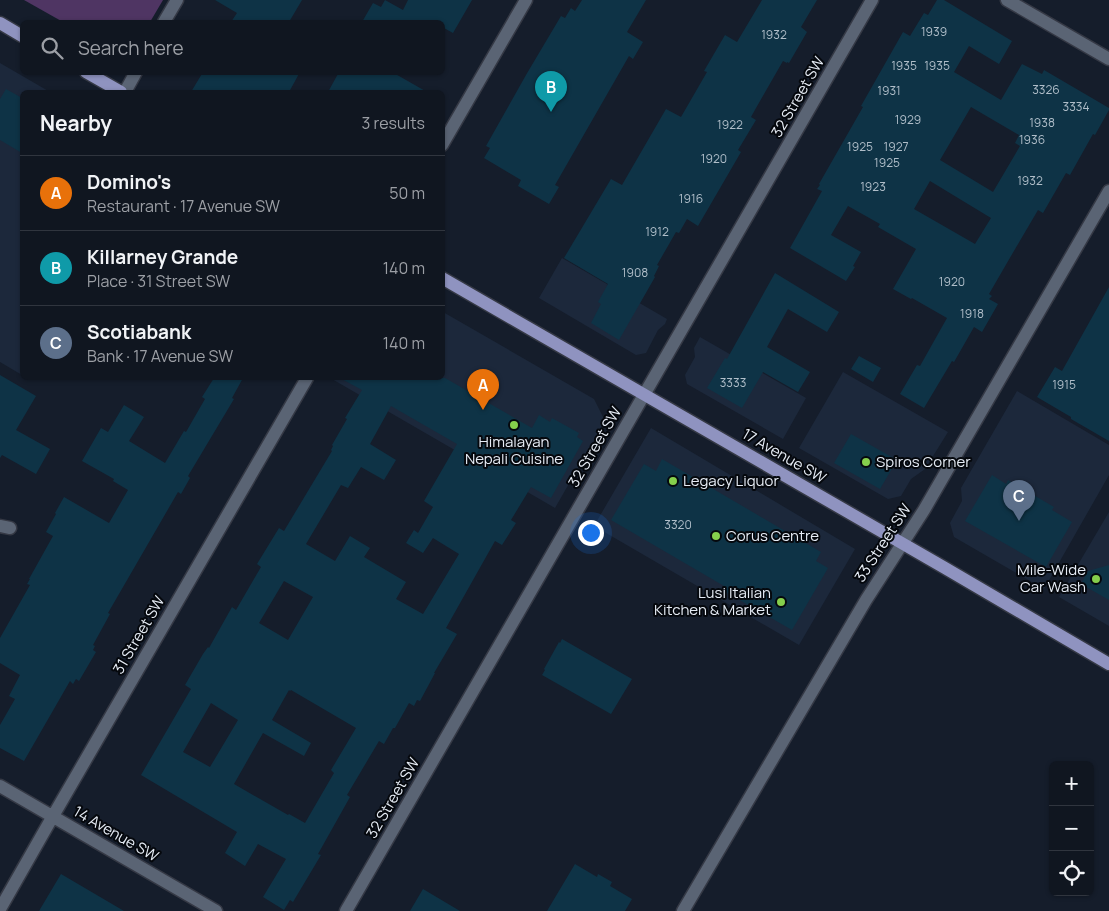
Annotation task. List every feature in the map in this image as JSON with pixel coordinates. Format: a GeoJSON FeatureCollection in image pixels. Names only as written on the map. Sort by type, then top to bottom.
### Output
{"type":"FeatureCollection","features":[{"type":"Feature","properties":{"kind":"main road"},"geometry":{"type":"LineString","coordinates":[[0,23],[20,35]]}},
{"type":"Feature","properties":{"kind":"main road"},"geometry":{"type":"LineString","coordinates":[[92,75],[119,90]]}},
{"type":"Feature","properties":{"kind":"main road","name":"17 Avenue SW"},"geometry":{"type":"LineString","coordinates":[[445,280],[1109,664]]}},
{"type":"Feature","properties":{"kind":"street"},"geometry":{"type":"LineString","coordinates":[[165,20],[177,0]]}},
{"type":"Feature","properties":{"kind":"street"},"geometry":{"type":"LineString","coordinates":[[445,140],[526,0]]}},
{"type":"Feature","properties":{"kind":"street","name":"32 Street SW"},"geometry":{"type":"LineString","coordinates":[[346,911],[872,0]]}},
{"type":"Feature","properties":{"kind":"street"},"geometry":{"type":"LineString","coordinates":[[1008,0],[1109,58]]}},
{"type":"Feature","properties":{"kind":"street"},"geometry":{"type":"LineString","coordinates":[[124,90],[134,75]]}},
{"type":"Feature","properties":{"kind":"street","name":"33 Street SW"},"geometry":{"type":"LineString","coordinates":[[683,911],[838,646],[924,510],[1109,191]]}},
{"type":"Feature","properties":{"kind":"street","name":"31 Street SW"},"geometry":{"type":"LineString","coordinates":[[0,910],[306,380]]}},
{"type":"Feature","properties":{"kind":"street","name":"14 Avenue SW"},"geometry":{"type":"LineString","coordinates":[[0,786],[216,911]]}},
{"type":"Feature","properties":{"kind":"shaded area"},"geometry":{"type":"Polygon","coordinates":[[[24,0],[163,0],[151,20],[59,20],[24,0]]]}},
{"type":"Feature","properties":{"kind":"shaded area"},"geometry":{"type":"Polygon","coordinates":[[[0,63],[47,90],[20,90],[20,374],[0,362],[0,63]]]}},
{"type":"Feature","properties":{"kind":"shaded area"},"geometry":{"type":"Polygon","coordinates":[[[562,258],[667,319],[665,324],[658,330],[646,353],[636,355],[539,298],[562,258]]]}},
{"type":"Feature","properties":{"kind":"shaded area"},"geometry":{"type":"Polygon","coordinates":[[[445,313],[594,399],[605,421],[555,508],[334,380],[445,380],[445,313]]]}},
{"type":"Feature","properties":{"kind":"shaded area"},"geometry":{"type":"Polygon","coordinates":[[[700,337],[806,398],[783,439],[687,384],[685,375],[695,357],[694,348],[700,337]]]}},
{"type":"Feature","properties":{"kind":"shaded area"},"geometry":{"type":"Polygon","coordinates":[[[843,372],[948,432],[925,469],[911,479],[901,496],[888,499],[799,448],[843,372]]]}},
{"type":"Feature","properties":{"kind":"shaded area"},"geometry":{"type":"Polygon","coordinates":[[[1017,391],[1109,445],[1109,475],[1044,589],[954,537],[950,523],[962,501],[961,488],[1017,391]]]}},
{"type":"Feature","properties":{"kind":"shaded area","name":"Corus Centre"},"geometry":{"type":"Polygon","coordinates":[[[651,428],[855,549],[799,645],[594,526],[651,428]]]}},
{"type":"Feature","properties":{"kind":"shaded area"},"geometry":{"type":"Polygon","coordinates":[[[1109,512],[1109,626],[1059,597],[1109,512]]]}},
{"type":"Feature","properties":{"kind":"building"},"geometry":{"type":"Polygon","coordinates":[[[215,0],[302,0],[290,20],[232,20],[237,13],[215,0]]]}},
{"type":"Feature","properties":{"kind":"building"},"geometry":{"type":"Polygon","coordinates":[[[385,0],[403,10],[408,0],[472,0],[453,33],[445,29],[445,20],[363,20],[373,3],[381,7],[385,0]]]}},
{"type":"Feature","properties":{"kind":"building"},"geometry":{"type":"Polygon","coordinates":[[[582,0],[646,0],[627,32],[643,42],[633,59],[629,56],[555,185],[559,187],[549,204],[518,186],[521,180],[484,158],[490,148],[486,146],[561,16],[565,18],[571,8],[575,11],[582,0]]]}},
{"type":"Feature","properties":{"kind":"building"},"geometry":{"type":"Polygon","coordinates":[[[762,0],[817,0],[801,27],[807,32],[789,63],[783,61],[756,108],[751,117],[756,120],[738,150],[741,152],[698,226],[687,219],[679,233],[676,232],[657,265],[659,266],[655,277],[619,340],[591,323],[601,304],[598,302],[608,284],[564,258],[611,179],[622,185],[666,109],[681,117],[707,72],[704,71],[725,35],[737,42],[762,0]]]}},
{"type":"Feature","properties":{"kind":"building"},"geometry":{"type":"Polygon","coordinates":[[[937,0],[944,0],[1012,41],[999,64],[969,46],[954,72],[1001,100],[1022,64],[1042,74],[1044,70],[1109,108],[1109,110],[1070,175],[1066,173],[1043,213],[1038,210],[989,294],[992,296],[989,299],[998,304],[982,332],[974,327],[924,408],[900,394],[917,365],[920,366],[947,318],[893,289],[916,249],[878,227],[880,224],[848,206],[831,235],[861,252],[853,266],[855,267],[846,281],[790,248],[822,191],[817,189],[819,184],[903,32],[910,36],[924,13],[928,15],[937,0]],[[971,107],[940,160],[993,192],[1020,146],[1015,143],[1019,135],[971,107]],[[930,181],[914,209],[975,244],[991,218],[930,181]]]}},
{"type":"Feature","properties":{"kind":"building"},"geometry":{"type":"Polygon","coordinates":[[[201,75],[298,75],[290,90],[192,90],[201,75]]]}},
{"type":"Feature","properties":{"kind":"building"},"geometry":{"type":"Polygon","coordinates":[[[337,75],[397,75],[424,90],[329,90],[337,75]]]}},
{"type":"Feature","properties":{"kind":"building"},"geometry":{"type":"Polygon","coordinates":[[[6,89],[20,97],[20,152],[0,140],[0,99],[6,89]]]}},
{"type":"Feature","properties":{"kind":"building"},"geometry":{"type":"Polygon","coordinates":[[[775,273],[839,312],[827,332],[788,309],[767,347],[810,372],[798,392],[763,372],[742,408],[707,388],[725,358],[727,359],[775,273]]]}},
{"type":"Feature","properties":{"kind":"building"},"geometry":{"type":"Polygon","coordinates":[[[1109,287],[1109,441],[1037,397],[1055,367],[1062,371],[1109,287]]]}},
{"type":"Feature","properties":{"kind":"building"},"geometry":{"type":"Polygon","coordinates":[[[859,356],[881,368],[873,382],[851,369],[859,356]]]}},
{"type":"Feature","properties":{"kind":"building"},"geometry":{"type":"Polygon","coordinates":[[[0,375],[36,396],[16,430],[50,449],[36,474],[2,455],[0,458],[0,375]]]}},
{"type":"Feature","properties":{"kind":"building"},"geometry":{"type":"Polygon","coordinates":[[[445,378],[532,428],[539,415],[550,422],[552,418],[579,433],[577,437],[583,441],[551,498],[531,487],[511,520],[516,523],[502,545],[495,541],[446,628],[457,634],[420,701],[417,700],[414,706],[409,703],[384,744],[379,741],[347,795],[350,797],[318,854],[321,855],[293,902],[290,900],[284,910],[263,897],[286,859],[258,844],[245,866],[225,853],[237,832],[141,775],[191,689],[185,685],[232,607],[236,610],[261,567],[257,564],[279,528],[284,531],[332,451],[332,445],[347,419],[345,418],[362,390],[344,380],[445,380],[445,378]],[[391,406],[370,444],[396,460],[384,480],[361,467],[348,488],[341,485],[306,544],[335,561],[350,536],[370,548],[364,557],[406,582],[396,599],[423,614],[459,554],[433,538],[423,553],[406,543],[414,530],[418,533],[433,507],[424,501],[457,444],[391,406]],[[284,581],[259,623],[288,640],[313,597],[284,581]],[[289,690],[272,720],[311,743],[304,756],[263,733],[234,784],[305,823],[334,773],[331,770],[356,728],[289,690]],[[211,703],[183,752],[210,767],[238,720],[211,703]]]}},
{"type":"Feature","properties":{"kind":"building"},"geometry":{"type":"Polygon","coordinates":[[[213,380],[242,380],[232,398],[234,399],[188,476],[190,478],[181,494],[178,492],[108,613],[110,614],[93,645],[95,646],[93,650],[96,652],[79,681],[76,679],[73,684],[70,681],[24,761],[0,748],[0,725],[15,699],[9,696],[20,675],[0,663],[0,638],[30,585],[27,584],[29,579],[53,536],[46,532],[55,513],[64,497],[109,523],[128,490],[113,481],[114,479],[82,461],[101,428],[108,432],[124,405],[144,417],[129,441],[165,463],[205,399],[202,397],[213,380]]]}},
{"type":"Feature","properties":{"kind":"building","name":"Spiros Corner"},"geometry":{"type":"Polygon","coordinates":[[[851,434],[897,460],[880,489],[834,463],[851,434]]]}},
{"type":"Feature","properties":{"kind":"building","name":"Corus Centre"},"geometry":{"type":"Polygon","coordinates":[[[662,459],[821,552],[816,561],[828,568],[792,630],[722,590],[724,586],[611,520],[644,464],[656,471],[662,459]]]}},
{"type":"Feature","properties":{"kind":"building"},"geometry":{"type":"Polygon","coordinates":[[[992,475],[1006,484],[1008,480],[1054,507],[1052,510],[1072,522],[1046,567],[965,521],[992,475]]]}},
{"type":"Feature","properties":{"kind":"building","name":"Mile-Wide Car Wash"},"geometry":{"type":"Polygon","coordinates":[[[1109,565],[1109,600],[1081,584],[1088,571],[1109,565]]]}},
{"type":"Feature","properties":{"kind":"building"},"geometry":{"type":"Polygon","coordinates":[[[562,639],[632,679],[611,714],[542,675],[562,639]]]}},
{"type":"Feature","properties":{"kind":"building"},"geometry":{"type":"Polygon","coordinates":[[[575,864],[597,877],[598,874],[612,882],[610,886],[632,899],[625,911],[547,911],[575,864]]]}},
{"type":"Feature","properties":{"kind":"building"},"geometry":{"type":"Polygon","coordinates":[[[61,874],[124,911],[39,911],[61,874]]]}},
{"type":"Feature","properties":{"kind":"building"},"geometry":{"type":"Polygon","coordinates":[[[423,889],[460,911],[410,911],[423,889]]]}},
{"type":"Feature","properties":{"kind":"place","name":"Killarney Grande"},"geometry":{"type":"Point","coordinates":[551,112]}},
{"type":"Feature","properties":{"kind":"place","name":"Domino's"},"geometry":{"type":"Point","coordinates":[483,410]}},
{"type":"Feature","properties":{"kind":"place","name":"Himalayan Nepali Cuisine"},"geometry":{"type":"Point","coordinates":[514,425]}},
{"type":"Feature","properties":{"kind":"place","name":"Spiros Corner"},"geometry":{"type":"Point","coordinates":[866,462]}},
{"type":"Feature","properties":{"kind":"place","name":"Legacy Liquor"},"geometry":{"type":"Point","coordinates":[673,481]}},
{"type":"Feature","properties":{"kind":"place","name":"Scotiabank"},"geometry":{"type":"Point","coordinates":[1019,521]}},
{"type":"Feature","properties":{"kind":"place","name":"Corus Centre"},"geometry":{"type":"Point","coordinates":[716,536]}},
{"type":"Feature","properties":{"kind":"place","name":"Mile-Wide Car Wash"},"geometry":{"type":"Point","coordinates":[1096,579]}},
{"type":"Feature","properties":{"kind":"place","name":"Lusi Italian Kitchen & Market"},"geometry":{"type":"Point","coordinates":[781,602]}}]}
